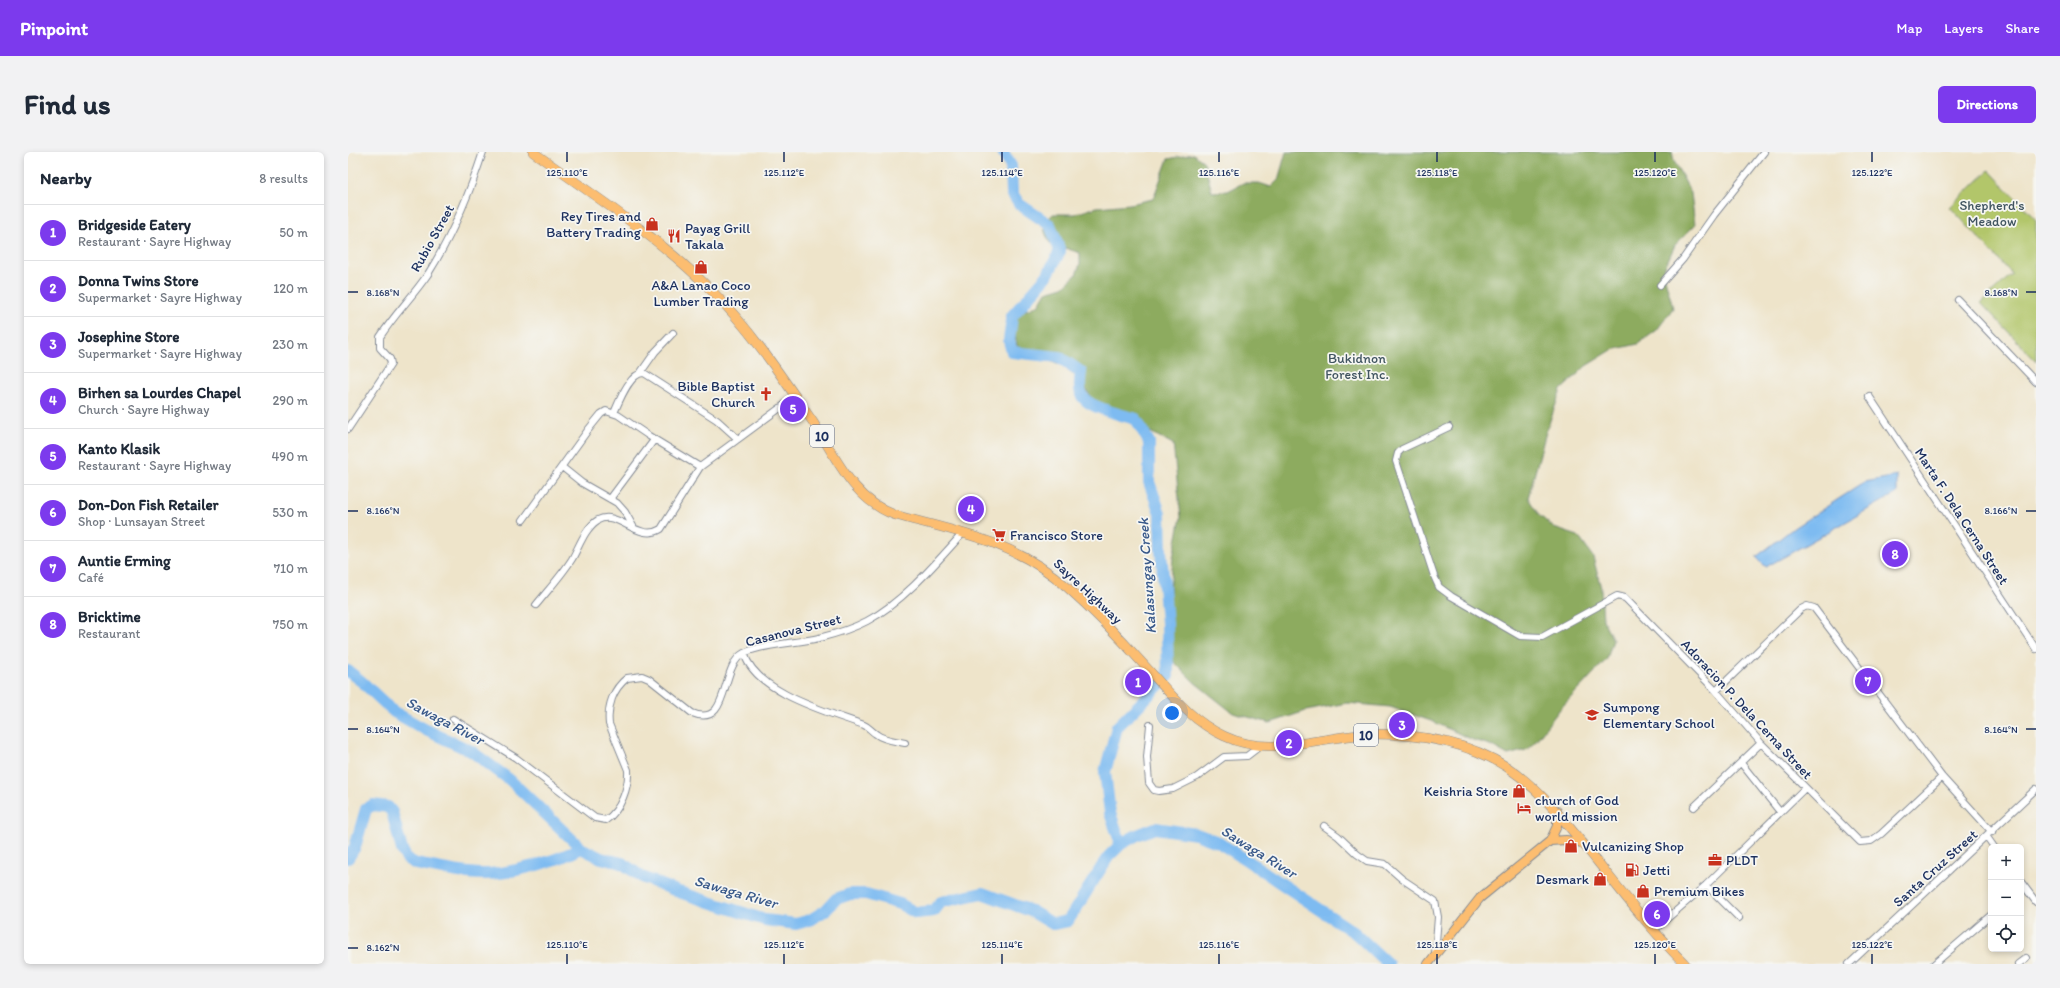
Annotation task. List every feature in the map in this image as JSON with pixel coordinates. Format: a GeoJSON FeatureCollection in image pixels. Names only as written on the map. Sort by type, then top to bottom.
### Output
{"type":"FeatureCollection","features":[{"type":"Feature","properties":{"kind":"highway","name":"Sayre Highway"},"geometry":{"type":"LineString","coordinates":[[533,152],[646,235],[698,277],[745,328],[796,397],[852,484],[871,503],[882,510],[895,515],[964,533],[1011,549],[1039,565],[1068,587],[1192,715],[1214,730],[1240,742],[1260,746],[1287,746],[1372,734],[1420,737],[1437,740],[1468,749],[1505,766],[1536,790],[1557,811]]}},
{"type":"Feature","properties":{"kind":"highway","name":"10"},"geometry":{"type":"LineString","coordinates":[[1557,811],[1682,963]]}},
{"type":"Feature","properties":{"kind":"main road"},"geometry":{"type":"LineString","coordinates":[[1428,964],[1435,958],[1480,898],[1550,841],[1557,826],[1557,811]]}},
{"type":"Feature","properties":{"kind":"main road"},"geometry":{"type":"LineString","coordinates":[[1550,841],[1566,840],[1583,843]]}},
{"type":"Feature","properties":{"kind":"street","name":"Rubio Street"},"geometry":{"type":"LineString","coordinates":[[348,429],[391,364],[390,359],[380,348],[380,337],[427,274],[447,240],[466,199],[483,152]]}},
{"type":"Feature","properties":{"kind":"street"},"geometry":{"type":"LineString","coordinates":[[1660,285],[1683,259],[1714,215],[1764,152]]}},
{"type":"Feature","properties":{"kind":"street"},"geometry":{"type":"LineString","coordinates":[[1958,300],[2036,382]]}},
{"type":"Feature","properties":{"kind":"street"},"geometry":{"type":"LineString","coordinates":[[614,413],[625,390],[635,376],[642,372],[655,352],[672,332]]}},
{"type":"Feature","properties":{"kind":"street"},"geometry":{"type":"LineString","coordinates":[[642,372],[649,375],[717,420],[738,439]]}},
{"type":"Feature","properties":{"kind":"street","name":"Marta F. Dela Cerna Street"},"geometry":{"type":"LineString","coordinates":[[1869,396],[2036,649]]}},
{"type":"Feature","properties":{"kind":"street"},"geometry":{"type":"LineString","coordinates":[[536,605],[563,571],[584,536],[598,520],[606,518],[616,520],[648,534],[661,529],[700,467],[796,397]]}},
{"type":"Feature","properties":{"kind":"street"},"geometry":{"type":"LineString","coordinates":[[523,520],[601,414],[606,411],[614,413],[654,440],[700,467]]}},
{"type":"Feature","properties":{"kind":"street","name":"Adoracion P. Dela Cerna Street"},"geometry":{"type":"LineString","coordinates":[[1449,427],[1402,449],[1398,453],[1396,461],[1434,576],[1440,587],[1451,596],[1520,636],[1531,638],[1542,637],[1612,599],[1620,596],[1625,598],[1716,691],[1761,743],[1857,840],[1864,842],[1870,841],[1881,834],[1942,777]]}},
{"type":"Feature","properties":{"kind":"street"},"geometry":{"type":"LineString","coordinates":[[610,498],[654,440]]}},
{"type":"Feature","properties":{"kind":"street"},"geometry":{"type":"LineString","coordinates":[[562,467],[582,483],[610,498],[625,512],[634,528]]}},
{"type":"Feature","properties":{"kind":"street","name":"Casanova Street"},"geometry":{"type":"LineString","coordinates":[[454,719],[516,758],[595,818],[606,820],[612,816],[619,805],[628,778],[628,770],[609,724],[608,717],[610,702],[621,682],[627,678],[642,676],[649,679],[692,713],[699,716],[706,715],[719,707],[728,676],[734,663],[744,653],[819,638],[854,627],[869,620],[894,602],[915,583],[964,533]]}},
{"type":"Feature","properties":{"kind":"street"},"geometry":{"type":"LineString","coordinates":[[1716,691],[1801,609],[1807,606],[1814,608],[1942,777],[1992,832]]}},
{"type":"Feature","properties":{"kind":"street"},"geometry":{"type":"LineString","coordinates":[[744,653],[750,667],[757,674],[788,695],[829,713],[865,726],[880,737],[905,744]]}},
{"type":"Feature","properties":{"kind":"street"},"geometry":{"type":"LineString","coordinates":[[1150,725],[1146,757],[1149,783],[1154,790],[1159,791],[1173,789],[1197,777],[1224,757],[1247,756],[1260,746]]}},
{"type":"Feature","properties":{"kind":"street"},"geometry":{"type":"LineString","coordinates":[[1694,807],[1761,743]]}},
{"type":"Feature","properties":{"kind":"street"},"geometry":{"type":"LineString","coordinates":[[1741,763],[1780,812]]}},
{"type":"Feature","properties":{"kind":"street"},"geometry":{"type":"LineString","coordinates":[[1654,930],[1706,885],[1805,788]]}},
{"type":"Feature","properties":{"kind":"street","name":"Santa Cruz Street"},"geometry":{"type":"LineString","coordinates":[[1850,964],[1987,837],[2036,789]]}},
{"type":"Feature","properties":{"kind":"street"},"geometry":{"type":"LineString","coordinates":[[1324,826],[1367,861],[1385,864],[1435,901],[1438,918],[1435,958]]}},
{"type":"Feature","properties":{"kind":"street"},"geometry":{"type":"LineString","coordinates":[[1987,837],[1992,844]]}},
{"type":"Feature","properties":{"kind":"street"},"geometry":{"type":"LineString","coordinates":[[1706,885],[1739,918]]}},
{"type":"Feature","properties":{"kind":"street"},"geometry":{"type":"LineString","coordinates":[[2024,888],[2036,902]]}},
{"type":"Feature","properties":{"kind":"street"},"geometry":{"type":"LineString","coordinates":[[1937,963],[1990,916]]}},
{"type":"Feature","properties":{"kind":"street"},"geometry":{"type":"LineString","coordinates":[[2018,964],[2026,958]]}},
{"type":"Feature","properties":{"kind":"green space","name":"Bukidnon Forest Inc."},"geometry":{"type":"Polygon","coordinates":[[[1286,152],[1672,152],[1674,161],[1691,193],[1695,225],[1675,245],[1663,271],[1673,308],[1657,330],[1638,344],[1612,350],[1586,366],[1561,390],[1546,432],[1528,498],[1539,515],[1554,528],[1578,536],[1593,557],[1601,588],[1603,620],[1613,640],[1607,659],[1560,709],[1534,743],[1526,750],[1508,755],[1490,745],[1473,740],[1431,721],[1390,707],[1347,703],[1306,711],[1270,723],[1233,713],[1194,682],[1167,655],[1167,623],[1173,557],[1181,517],[1173,444],[1112,412],[1091,398],[1081,380],[1061,364],[1038,358],[1017,346],[1013,326],[1017,312],[1030,309],[1039,304],[1046,292],[1063,287],[1076,275],[1080,264],[1080,253],[1050,243],[1044,227],[1046,221],[1053,214],[1075,214],[1097,207],[1130,204],[1153,199],[1168,159],[1193,154],[1204,162],[1212,192],[1228,191],[1243,183],[1259,183],[1271,187],[1278,180],[1286,152]]]}},
{"type":"Feature","properties":{"kind":"green space","name":"Shepherd's Meadow"},"geometry":{"type":"Polygon","coordinates":[[[1989,170],[2036,220],[2036,361],[1981,303],[2012,274],[1950,207],[1989,170]]]}},
{"type":"Feature","properties":{"kind":"water"},"geometry":{"type":"Polygon","coordinates":[[[1897,476],[1897,493],[1766,567],[1756,557],[1795,527],[1865,482],[1897,476]]]}},
{"type":"Feature","properties":{"kind":"waterway","name":"Kalasungay Creek"},"geometry":{"type":"LineString","coordinates":[[1003,152],[1011,166],[1012,193],[1019,204],[1050,225],[1060,251],[1047,276],[1012,316],[1009,341],[1012,352],[1059,357],[1081,372],[1080,389],[1084,399],[1097,407],[1136,419],[1149,442],[1149,482],[1160,513],[1161,551],[1167,623],[1168,676],[1117,727],[1105,772],[1110,813],[1121,844]]}},
{"type":"Feature","properties":{"kind":"waterway","name":"Sawaga River"},"geometry":{"type":"LineString","coordinates":[[348,671],[394,712],[426,730],[471,751],[510,780],[581,848],[601,858],[622,863],[642,877],[679,892],[765,920],[796,924],[810,920],[826,910],[836,899],[850,894],[866,894],[900,904],[916,913],[934,911],[941,902],[982,893],[1031,911],[1053,924],[1068,921],[1108,857],[1121,844],[1137,835],[1155,828],[1196,834],[1218,842],[1355,933],[1388,964]]}},
{"type":"Feature","properties":{"kind":"waterway"},"geometry":{"type":"LineString","coordinates":[[348,858],[355,847],[366,809],[373,805],[388,807],[392,812],[402,850],[407,859],[416,864],[478,874],[498,873],[522,869],[548,862],[581,848]]}},
{"type":"Feature","properties":{"kind":"place","name":"Rey Tires and Battery Trading"},"geometry":{"type":"Point","coordinates":[652,224]}},
{"type":"Feature","properties":{"kind":"place","name":"Payag Grill Takala"},"geometry":{"type":"Point","coordinates":[674,236]}},
{"type":"Feature","properties":{"kind":"place","name":"A&A Lanao Coco Lumber Trading"},"geometry":{"type":"Point","coordinates":[701,267]}},
{"type":"Feature","properties":{"kind":"place","name":"Bible Baptist Church"},"geometry":{"type":"Point","coordinates":[766,394]}},
{"type":"Feature","properties":{"kind":"place","name":"Kanto Klasik"},"geometry":{"type":"Point","coordinates":[793,409]}},
{"type":"Feature","properties":{"kind":"place","name":"Birhen sa Lourdes Chapel"},"geometry":{"type":"Point","coordinates":[971,509]}},
{"type":"Feature","properties":{"kind":"place","name":"Francisco Store"},"geometry":{"type":"Point","coordinates":[999,535]}},
{"type":"Feature","properties":{"kind":"place","name":"Bricktime"},"geometry":{"type":"Point","coordinates":[1895,554]}},
{"type":"Feature","properties":{"kind":"place","name":"Auntie Erming"},"geometry":{"type":"Point","coordinates":[1868,681]}},
{"type":"Feature","properties":{"kind":"place","name":"Bridgeside Eatery"},"geometry":{"type":"Point","coordinates":[1138,682]}},
{"type":"Feature","properties":{"kind":"place","name":"Sumpong Elementary School"},"geometry":{"type":"Point","coordinates":[1592,715]}},
{"type":"Feature","properties":{"kind":"place","name":"Josephine Store"},"geometry":{"type":"Point","coordinates":[1402,725]}},
{"type":"Feature","properties":{"kind":"place","name":"Donna Twins Store"},"geometry":{"type":"Point","coordinates":[1289,743]}},
{"type":"Feature","properties":{"kind":"place","name":"Keishria Store"},"geometry":{"type":"Point","coordinates":[1519,791]}},
{"type":"Feature","properties":{"kind":"place","name":"church of God world mission"},"geometry":{"type":"Point","coordinates":[1524,808]}},
{"type":"Feature","properties":{"kind":"place","name":"Vulcanizing Shop"},"geometry":{"type":"Point","coordinates":[1571,846]}},
{"type":"Feature","properties":{"kind":"place","name":"PLDT"},"geometry":{"type":"Point","coordinates":[1715,860]}},
{"type":"Feature","properties":{"kind":"place","name":"Jetti"},"geometry":{"type":"Point","coordinates":[1632,870]}},
{"type":"Feature","properties":{"kind":"place","name":"Desmark"},"geometry":{"type":"Point","coordinates":[1600,879]}},
{"type":"Feature","properties":{"kind":"place","name":"Premium Bikes"},"geometry":{"type":"Point","coordinates":[1643,891]}},
{"type":"Feature","properties":{"kind":"place","name":"Don-Don Fish Retailer"},"geometry":{"type":"Point","coordinates":[1657,914]}}]}
